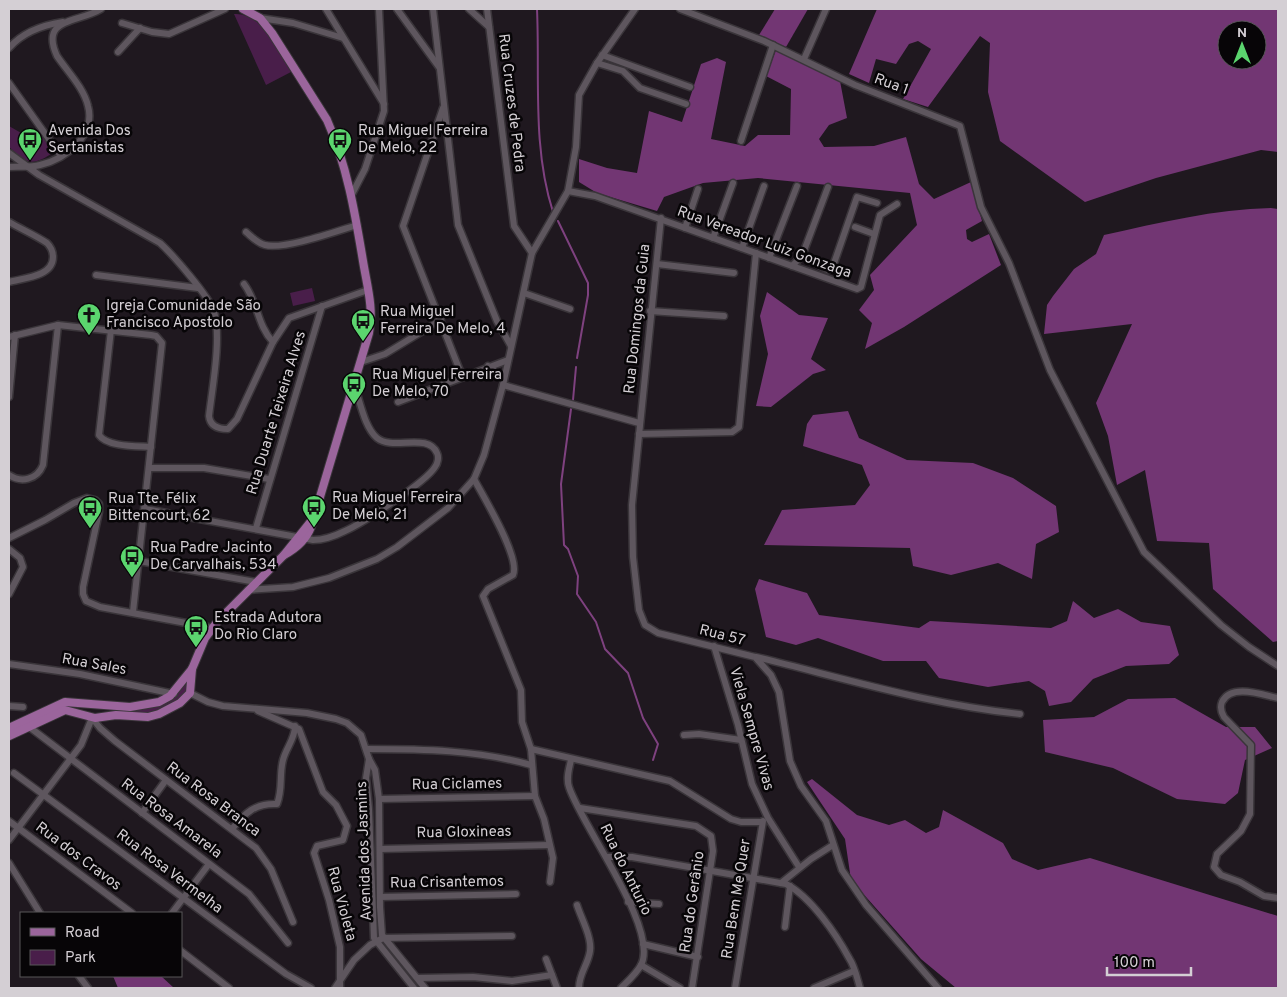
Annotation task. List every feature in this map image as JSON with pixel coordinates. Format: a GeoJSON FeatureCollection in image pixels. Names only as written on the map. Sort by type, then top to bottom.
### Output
{"type":"FeatureCollection","features":[{"type":"Feature","properties":{"kind":"main road"},"geometry":{"type":"LineString","coordinates":[[9,728],[65,702],[118,706],[149,705],[174,694],[192,669],[213,628],[284,555],[296,549],[312,520],[361,362],[372,323],[372,308],[347,176],[327,120],[280,44],[260,18],[243,9]]}},
{"type":"Feature","properties":{"kind":"main road"},"geometry":{"type":"LineString","coordinates":[[9,736],[65,710],[92,718],[116,715],[148,717],[159,714],[180,703],[190,693],[192,669]]}},
{"type":"Feature","properties":{"kind":"main road"},"geometry":{"type":"LineString","coordinates":[[116,715],[118,706]]}},
{"type":"Feature","properties":{"kind":"street"},"geometry":{"type":"LineString","coordinates":[[9,48],[21,37],[36,30],[87,16],[100,9]]}},
{"type":"Feature","properties":{"kind":"street"},"geometry":{"type":"LineString","coordinates":[[122,23],[169,34],[226,9]]}},
{"type":"Feature","properties":{"kind":"street"},"geometry":{"type":"LineString","coordinates":[[326,9],[384,104]]}},
{"type":"Feature","properties":{"kind":"street"},"geometry":{"type":"LineString","coordinates":[[351,196],[359,182],[382,122],[384,104],[379,9]]}},
{"type":"Feature","properties":{"kind":"street"},"geometry":{"type":"LineString","coordinates":[[397,9],[439,67]]}},
{"type":"Feature","properties":{"kind":"street"},"geometry":{"type":"LineString","coordinates":[[433,9],[458,225],[497,321],[511,346]]}},
{"type":"Feature","properties":{"kind":"street"},"geometry":{"type":"LineString","coordinates":[[469,9],[489,27]]}},
{"type":"Feature","properties":{"kind":"street","name":"Rua Cruzes de Pedra"},"geometry":{"type":"LineString","coordinates":[[487,9],[514,226],[532,254]]}},
{"type":"Feature","properties":{"kind":"street"},"geometry":{"type":"LineString","coordinates":[[248,590],[280,589],[329,578],[377,559],[397,547],[448,508],[474,479],[484,455],[504,382],[532,254],[568,191],[576,147],[579,95],[602,55],[635,9]]}},
{"type":"Feature","properties":{"kind":"street","name":"Rua 1"},"geometry":{"type":"LineString","coordinates":[[680,9],[774,45],[855,85],[960,126],[982,207],[1009,263],[1050,370],[1144,552],[1221,625],[1249,647],[1278,666]]}},
{"type":"Feature","properties":{"kind":"street"},"geometry":{"type":"LineString","coordinates":[[804,59],[826,9]]}},
{"type":"Feature","properties":{"kind":"street"},"geometry":{"type":"LineString","coordinates":[[260,18],[293,23],[343,38]]}},
{"type":"Feature","properties":{"kind":"street"},"geometry":{"type":"LineString","coordinates":[[9,167],[29,167],[46,163],[61,156],[83,138],[90,114],[84,96],[54,48],[53,35],[63,22]]}},
{"type":"Feature","properties":{"kind":"street"},"geometry":{"type":"LineString","coordinates":[[118,52],[140,28]]}},
{"type":"Feature","properties":{"kind":"street"},"geometry":{"type":"LineString","coordinates":[[741,141],[774,45]]}},
{"type":"Feature","properties":{"kind":"street"},"geometry":{"type":"LineString","coordinates":[[602,55],[690,87]]}},
{"type":"Feature","properties":{"kind":"street"},"geometry":{"type":"LineString","coordinates":[[597,63],[623,71],[640,88],[686,104]]}},
{"type":"Feature","properties":{"kind":"street"},"geometry":{"type":"LineString","coordinates":[[9,83],[61,156]]}},
{"type":"Feature","properties":{"kind":"street"},"geometry":{"type":"LineString","coordinates":[[444,104],[403,226],[462,376]]}},
{"type":"Feature","properties":{"kind":"street"},"geometry":{"type":"LineString","coordinates":[[9,152],[52,183],[160,243],[211,305],[216,318],[209,416],[212,425],[226,429],[236,419],[273,342],[289,318],[368,290]]}},
{"type":"Feature","properties":{"kind":"street"},"geometry":{"type":"LineString","coordinates":[[347,176],[359,182]]}},
{"type":"Feature","properties":{"kind":"street"},"geometry":{"type":"LineString","coordinates":[[713,238],[733,183]]}},
{"type":"Feature","properties":{"kind":"street"},"geometry":{"type":"LineString","coordinates":[[742,248],[764,186]]}},
{"type":"Feature","properties":{"kind":"street"},"geometry":{"type":"LineString","coordinates":[[769,258],[797,186]]}},
{"type":"Feature","properties":{"kind":"street"},"geometry":{"type":"LineString","coordinates":[[792,266],[802,256],[828,187]]}},
{"type":"Feature","properties":{"kind":"street"},"geometry":{"type":"LineString","coordinates":[[685,228],[698,189]]}},
{"type":"Feature","properties":{"kind":"street","name":"Rua Vereador Luiz Gonzaga"},"geometry":{"type":"LineString","coordinates":[[568,191],[588,193],[858,289],[880,215],[897,204]]}},
{"type":"Feature","properties":{"kind":"street"},"geometry":{"type":"LineString","coordinates":[[802,256],[828,270],[832,269],[857,197],[877,204]]}},
{"type":"Feature","properties":{"kind":"street","name":"Rua Domingos da Guia"},"geometry":{"type":"LineString","coordinates":[[640,423],[661,218]]}},
{"type":"Feature","properties":{"kind":"street"},"geometry":{"type":"LineString","coordinates":[[9,222],[47,244],[52,250],[53,258],[50,268],[44,272],[9,282]]}},
{"type":"Feature","properties":{"kind":"street"},"geometry":{"type":"LineString","coordinates":[[246,232],[258,242],[269,246],[297,242],[357,225]]}},
{"type":"Feature","properties":{"kind":"street"},"geometry":{"type":"LineString","coordinates":[[854,227],[874,234]]}},
{"type":"Feature","properties":{"kind":"street"},"geometry":{"type":"LineString","coordinates":[[638,434],[732,432],[739,427],[756,253]]}},
{"type":"Feature","properties":{"kind":"street"},"geometry":{"type":"LineString","coordinates":[[657,264],[734,273]]}},
{"type":"Feature","properties":{"kind":"street"},"geometry":{"type":"LineString","coordinates":[[96,275],[198,288]]}},
{"type":"Feature","properties":{"kind":"street"},"geometry":{"type":"LineString","coordinates":[[244,284],[254,302],[263,329],[273,342]]}},
{"type":"Feature","properties":{"kind":"street"},"geometry":{"type":"LineString","coordinates":[[524,293],[570,309]]}},
{"type":"Feature","properties":{"kind":"street","name":"Rua Duarte Teixeira Alves"},"geometry":{"type":"LineString","coordinates":[[256,528],[322,306]]}},
{"type":"Feature","properties":{"kind":"street"},"geometry":{"type":"LineString","coordinates":[[650,311],[724,316]]}},
{"type":"Feature","properties":{"kind":"street"},"geometry":{"type":"LineString","coordinates":[[361,362],[385,354],[441,320]]}},
{"type":"Feature","properties":{"kind":"street"},"geometry":{"type":"LineString","coordinates":[[9,475],[17,479],[27,479],[36,475],[43,465],[58,325]]}},
{"type":"Feature","properties":{"kind":"street"},"geometry":{"type":"LineString","coordinates":[[9,397],[12,336],[58,325],[151,334],[156,336],[162,343],[133,612]]}},
{"type":"Feature","properties":{"kind":"street"},"geometry":{"type":"LineString","coordinates":[[111,330],[99,435],[102,439],[110,442],[151,447]]}},
{"type":"Feature","properties":{"kind":"street"},"geometry":{"type":"LineString","coordinates":[[398,402],[488,366],[508,360]]}},
{"type":"Feature","properties":{"kind":"street"},"geometry":{"type":"LineString","coordinates":[[488,366],[504,382],[640,423]]}},
{"type":"Feature","properties":{"kind":"street"},"geometry":{"type":"LineString","coordinates":[[145,509],[320,540],[346,531],[428,475],[437,464],[438,455],[436,450],[427,444],[390,442],[377,438],[369,425],[354,385]]}},
{"type":"Feature","properties":{"kind":"street","name":"Rua 57"},"geometry":{"type":"LineString","coordinates":[[640,423],[632,504],[633,557],[641,618],[650,630],[658,633],[755,657],[771,675],[779,692],[792,766],[801,786],[826,821],[833,845],[848,880],[938,988]]}},
{"type":"Feature","properties":{"kind":"street"},"geometry":{"type":"LineString","coordinates":[[149,468],[204,468],[270,479]]}},
{"type":"Feature","properties":{"kind":"street"},"geometry":{"type":"LineString","coordinates":[[474,479],[500,527],[514,567],[512,575],[488,589],[484,596],[521,690],[522,722],[531,750],[535,796],[544,819],[554,864],[550,882]]}},
{"type":"Feature","properties":{"kind":"street"},"geometry":{"type":"LineString","coordinates":[[9,538],[74,503],[87,498],[95,500],[99,504],[99,512],[86,571],[84,598],[91,604],[100,607],[213,628]]}},
{"type":"Feature","properties":{"kind":"street"},"geometry":{"type":"LineString","coordinates":[[9,549],[20,558],[23,567],[9,594]]}},
{"type":"Feature","properties":{"kind":"street"},"geometry":{"type":"LineString","coordinates":[[139,560],[256,582]]}},
{"type":"Feature","properties":{"kind":"street","name":"Viela Sempre Vivas"},"geometry":{"type":"LineString","coordinates":[[714,646],[752,784],[769,819],[799,867]]}},
{"type":"Feature","properties":{"kind":"street"},"geometry":{"type":"LineString","coordinates":[[755,657],[981,710],[1020,714]]}},
{"type":"Feature","properties":{"kind":"street","name":"Rua Sales"},"geometry":{"type":"LineString","coordinates":[[9,664],[80,674],[174,694]]}},
{"type":"Feature","properties":{"kind":"street"},"geometry":{"type":"LineString","coordinates":[[1278,698],[1240,692],[1228,696],[1222,703],[1221,712],[1224,717],[1251,746],[1250,808],[1246,824],[1217,854],[1214,862],[1215,870],[1221,876],[1240,882],[1264,896],[1278,898]]}},
{"type":"Feature","properties":{"kind":"street","name":"Avenida dos Jasmins"},"geometry":{"type":"LineString","coordinates":[[190,693],[208,702],[257,710],[307,713],[336,719],[346,723],[361,735],[375,770],[379,799],[380,896],[383,938],[425,988]]}},
{"type":"Feature","properties":{"kind":"street"},"geometry":{"type":"LineString","coordinates":[[9,706],[23,707]]}},
{"type":"Feature","properties":{"kind":"street"},"geometry":{"type":"LineString","coordinates":[[232,829],[250,809],[260,805],[277,804],[281,791],[283,762],[294,736],[295,726],[257,710]]}},
{"type":"Feature","properties":{"kind":"street"},"geometry":{"type":"LineString","coordinates":[[9,840],[81,745],[92,718]]}},
{"type":"Feature","properties":{"kind":"street","name":"Rua Rosa Branca"},"geometry":{"type":"LineString","coordinates":[[92,718],[100,728],[256,848],[267,862],[293,922]]}},
{"type":"Feature","properties":{"kind":"street","name":"Rua Rosa Amarela"},"geometry":{"type":"LineString","coordinates":[[28,726],[70,760],[252,896],[288,943]]}},
{"type":"Feature","properties":{"kind":"street","name":"Rua Violeta"},"geometry":{"type":"LineString","coordinates":[[295,726],[302,735],[323,792],[336,805],[347,826],[345,836],[340,842],[317,846],[314,850],[340,948],[340,985]]}},
{"type":"Feature","properties":{"kind":"street"},"geometry":{"type":"LineString","coordinates":[[684,736],[699,734],[741,740]]}},
{"type":"Feature","properties":{"kind":"street"},"geometry":{"type":"LineString","coordinates":[[367,749],[443,751],[500,757],[531,765]]}},
{"type":"Feature","properties":{"kind":"street"},"geometry":{"type":"LineString","coordinates":[[531,750],[670,781],[688,790],[731,819],[741,822],[761,822]]}},
{"type":"Feature","properties":{"kind":"street","name":"Avenida dos Jasmins"},"geometry":{"type":"LineString","coordinates":[[369,759],[366,778],[369,808],[374,941],[414,988]]}},
{"type":"Feature","properties":{"kind":"street","name":"Rua do Anturio"},"geometry":{"type":"LineString","coordinates":[[571,760],[568,780],[580,808],[607,857],[636,918],[643,944],[641,965]]}},
{"type":"Feature","properties":{"kind":"street","name":"Rua Rosa Vermelha"},"geometry":{"type":"LineString","coordinates":[[14,773],[286,974],[312,988]]}},
{"type":"Feature","properties":{"kind":"street"},"geometry":{"type":"LineString","coordinates":[[142,813],[166,780]]}},
{"type":"Feature","properties":{"kind":"street","name":"Rua Ciclames"},"geometry":{"type":"LineString","coordinates":[[379,799],[535,796]]}},
{"type":"Feature","properties":{"kind":"street","name":"Rua do Gerânio"},"geometry":{"type":"LineString","coordinates":[[580,808],[702,828],[713,839],[711,871],[692,988]]}},
{"type":"Feature","properties":{"kind":"street","name":"Rua Bem Me Quer"},"geometry":{"type":"LineString","coordinates":[[735,988],[761,822],[769,819]]}},
{"type":"Feature","properties":{"kind":"street","name":"Rua dos Cravos"},"geometry":{"type":"LineString","coordinates":[[9,821],[131,912]]}},
{"type":"Feature","properties":{"kind":"street","name":"Rua Gloxineas"},"geometry":{"type":"LineString","coordinates":[[380,849],[459,845],[549,844]]}},
{"type":"Feature","properties":{"kind":"street"},"geometry":{"type":"LineString","coordinates":[[781,883],[799,867],[833,845]]}},
{"type":"Feature","properties":{"kind":"street"},"geometry":{"type":"LineString","coordinates":[[607,857],[632,857],[790,886],[813,907],[849,958],[860,988]]}},
{"type":"Feature","properties":{"kind":"street"},"geometry":{"type":"LineString","coordinates":[[9,863],[39,912]]}},
{"type":"Feature","properties":{"kind":"street"},"geometry":{"type":"LineString","coordinates":[[173,912],[209,864]]}},
{"type":"Feature","properties":{"kind":"street"},"geometry":{"type":"LineString","coordinates":[[785,927],[790,886]]}},
{"type":"Feature","properties":{"kind":"street","name":"Rua Crisantemos"},"geometry":{"type":"LineString","coordinates":[[380,896],[516,894]]}},
{"type":"Feature","properties":{"kind":"street"},"geometry":{"type":"LineString","coordinates":[[628,902],[659,904]]}},
{"type":"Feature","properties":{"kind":"street"},"geometry":{"type":"LineString","coordinates":[[577,905],[590,946],[579,975],[579,988]]}},
{"type":"Feature","properties":{"kind":"street"},"geometry":{"type":"LineString","coordinates":[[335,988],[340,985],[354,960],[374,941],[383,938],[512,936]]}},
{"type":"Feature","properties":{"kind":"street"},"geometry":{"type":"LineString","coordinates":[[643,944],[698,957]]}},
{"type":"Feature","properties":{"kind":"street"},"geometry":{"type":"LineString","coordinates":[[182,952],[229,988]]}},
{"type":"Feature","properties":{"kind":"street"},"geometry":{"type":"LineString","coordinates":[[546,959],[557,988]]}},
{"type":"Feature","properties":{"kind":"street"},"geometry":{"type":"LineString","coordinates":[[625,987],[641,965],[680,988]]}},
{"type":"Feature","properties":{"kind":"street"},"geometry":{"type":"LineString","coordinates":[[814,988],[854,971]]}},
{"type":"Feature","properties":{"kind":"street"},"geometry":{"type":"LineString","coordinates":[[418,978],[465,977],[498,981],[522,981],[552,975]]}},
{"type":"Feature","properties":{"kind":"street"},"geometry":{"type":"LineString","coordinates":[[80,977],[88,988]]}},
{"type":"Feature","properties":{"kind":"green space"},"geometry":{"type":"Polygon","coordinates":[[[234,14],[244,15],[253,19],[261,26],[275,44],[291,72],[266,85],[234,14]]]}},
{"type":"Feature","properties":{"kind":"green space"},"geometry":{"type":"Polygon","coordinates":[[[9,126],[35,141],[42,136],[54,152],[40,160],[30,162],[26,160],[9,147],[9,126]]]}},
{"type":"Feature","properties":{"kind":"green space"},"geometry":{"type":"Polygon","coordinates":[[[312,288],[315,301],[293,306],[290,293],[312,288]]]}},
{"type":"Feature","properties":{"kind":"green space"},"geometry":{"type":"Polygon","coordinates":[[[186,684],[189,687],[184,694],[168,707],[159,711],[140,715],[130,714],[122,710],[149,707],[165,701],[186,684]]]}},
{"type":"Feature","properties":{"kind":"shaded area"},"geometry":{"type":"Polygon","coordinates":[[[775,9],[808,9],[786,47],[759,35],[775,9]]]}},
{"type":"Feature","properties":{"kind":"shaded area"},"geometry":{"type":"Polygon","coordinates":[[[877,9],[1278,9],[1278,152],[1261,150],[1156,178],[1085,202],[1000,141],[988,92],[990,43],[980,36],[928,107],[903,99],[931,49],[918,41],[909,44],[896,64],[876,59],[869,83],[849,74],[877,9]]]}},
{"type":"Feature","properties":{"kind":"shaded area"},"geometry":{"type":"Polygon","coordinates":[[[776,50],[840,81],[847,118],[829,125],[819,139],[824,147],[874,146],[906,137],[919,184],[934,199],[971,182],[982,221],[966,230],[967,239],[972,242],[989,234],[1001,265],[904,327],[865,349],[872,323],[859,310],[874,290],[870,275],[917,225],[910,193],[758,178],[703,183],[664,197],[657,211],[597,193],[579,182],[579,159],[607,168],[637,173],[649,111],[682,122],[701,64],[717,58],[726,62],[711,139],[745,146],[758,135],[790,135],[791,89],[766,76],[776,50]]]}},
{"type":"Feature","properties":{"kind":"shaded area"},"geometry":{"type":"Polygon","coordinates":[[[1278,209],[1278,641],[1273,642],[1213,589],[1209,543],[1157,541],[1145,470],[1117,485],[1108,436],[1096,403],[1132,324],[1044,334],[1047,305],[1074,269],[1096,254],[1104,235],[1208,214],[1278,209]]]}},
{"type":"Feature","properties":{"kind":"shaded area"},"geometry":{"type":"Polygon","coordinates":[[[767,292],[799,315],[828,318],[811,359],[826,370],[813,374],[771,407],[756,406],[768,354],[760,316],[767,292]]]}},
{"type":"Feature","properties":{"kind":"shaded area"},"geometry":{"type":"Polygon","coordinates":[[[848,411],[859,438],[907,460],[973,463],[1013,478],[1056,506],[1059,532],[1036,544],[1032,579],[998,563],[951,575],[913,566],[910,548],[764,545],[782,510],[855,505],[870,485],[862,465],[803,446],[807,424],[813,415],[848,411]]]}},
{"type":"Feature","properties":{"kind":"shaded area"},"geometry":{"type":"Polygon","coordinates":[[[759,579],[807,593],[819,615],[919,628],[930,621],[1051,628],[1067,621],[1073,601],[1094,618],[1118,609],[1141,622],[1170,626],[1179,655],[1169,664],[1126,666],[1093,679],[1071,702],[1049,706],[1045,691],[1029,681],[988,687],[939,678],[926,661],[883,661],[818,638],[796,645],[766,637],[755,589],[759,579]]]}},
{"type":"Feature","properties":{"kind":"shaded area"},"geometry":{"type":"Polygon","coordinates":[[[1175,698],[1226,727],[1255,727],[1272,748],[1245,760],[1238,793],[1225,804],[1177,799],[1113,768],[1045,752],[1043,720],[1094,717],[1128,699],[1175,698]]]}},
{"type":"Feature","properties":{"kind":"shaded area"},"geometry":{"type":"Polygon","coordinates":[[[812,779],[857,815],[889,825],[905,820],[926,833],[939,827],[943,810],[1003,843],[1012,859],[1038,870],[1090,858],[1278,916],[1278,988],[956,988],[921,959],[851,880],[845,839],[807,782],[812,779]]]}},
{"type":"Feature","properties":{"kind":"shaded area"},"geometry":{"type":"Polygon","coordinates":[[[113,977],[162,977],[174,988],[118,988],[113,977]]]}},
{"type":"Feature","properties":{"kind":"waterway"},"geometry":{"type":"LineString","coordinates":[[537,9],[540,137],[546,187],[553,212]]}},
{"type":"Feature","properties":{"kind":"waterway"},"geometry":{"type":"LineString","coordinates":[[558,221],[588,283],[588,295],[577,358]]}},
{"type":"Feature","properties":{"kind":"waterway"},"geometry":{"type":"LineString","coordinates":[[573,400],[576,367]]}},
{"type":"Feature","properties":{"kind":"waterway"},"geometry":{"type":"LineString","coordinates":[[571,409],[561,484],[564,545],[568,549],[578,576],[577,594],[596,622],[605,649],[628,673],[643,718],[658,744],[653,760]]}},
{"type":"Feature","properties":{"kind":"place","name":"Avenida Dos Sertanistas"},"geometry":{"type":"Point","coordinates":[30,161]}},
{"type":"Feature","properties":{"kind":"place","name":"Rua Miguel Ferreira De Melo, 22"},"geometry":{"type":"Point","coordinates":[340,161]}},
{"type":"Feature","properties":{"kind":"place","name":"Igreja Comunidade São Francisco Apostolo"},"geometry":{"type":"Point","coordinates":[89,336]}},
{"type":"Feature","properties":{"kind":"place","name":"Rua Miguel Ferreira De Melo, 4"},"geometry":{"type":"Point","coordinates":[363,342]}},
{"type":"Feature","properties":{"kind":"place","name":"Rua Miguel Ferreira De Melo, 70"},"geometry":{"type":"Point","coordinates":[354,405]}},
{"type":"Feature","properties":{"kind":"place","name":"Rua Miguel Ferreira De Melo, 21"},"geometry":{"type":"Point","coordinates":[314,528]}},
{"type":"Feature","properties":{"kind":"place","name":"Rua Tte. Félix Bittencourt, 62"},"geometry":{"type":"Point","coordinates":[90,529]}},
{"type":"Feature","properties":{"kind":"place","name":"Rua Padre Jacinto De Carvalhais, 534"},"geometry":{"type":"Point","coordinates":[132,578]}},
{"type":"Feature","properties":{"kind":"place","name":"Estrada Adutora Do Rio Claro"},"geometry":{"type":"Point","coordinates":[196,648]}}]}
